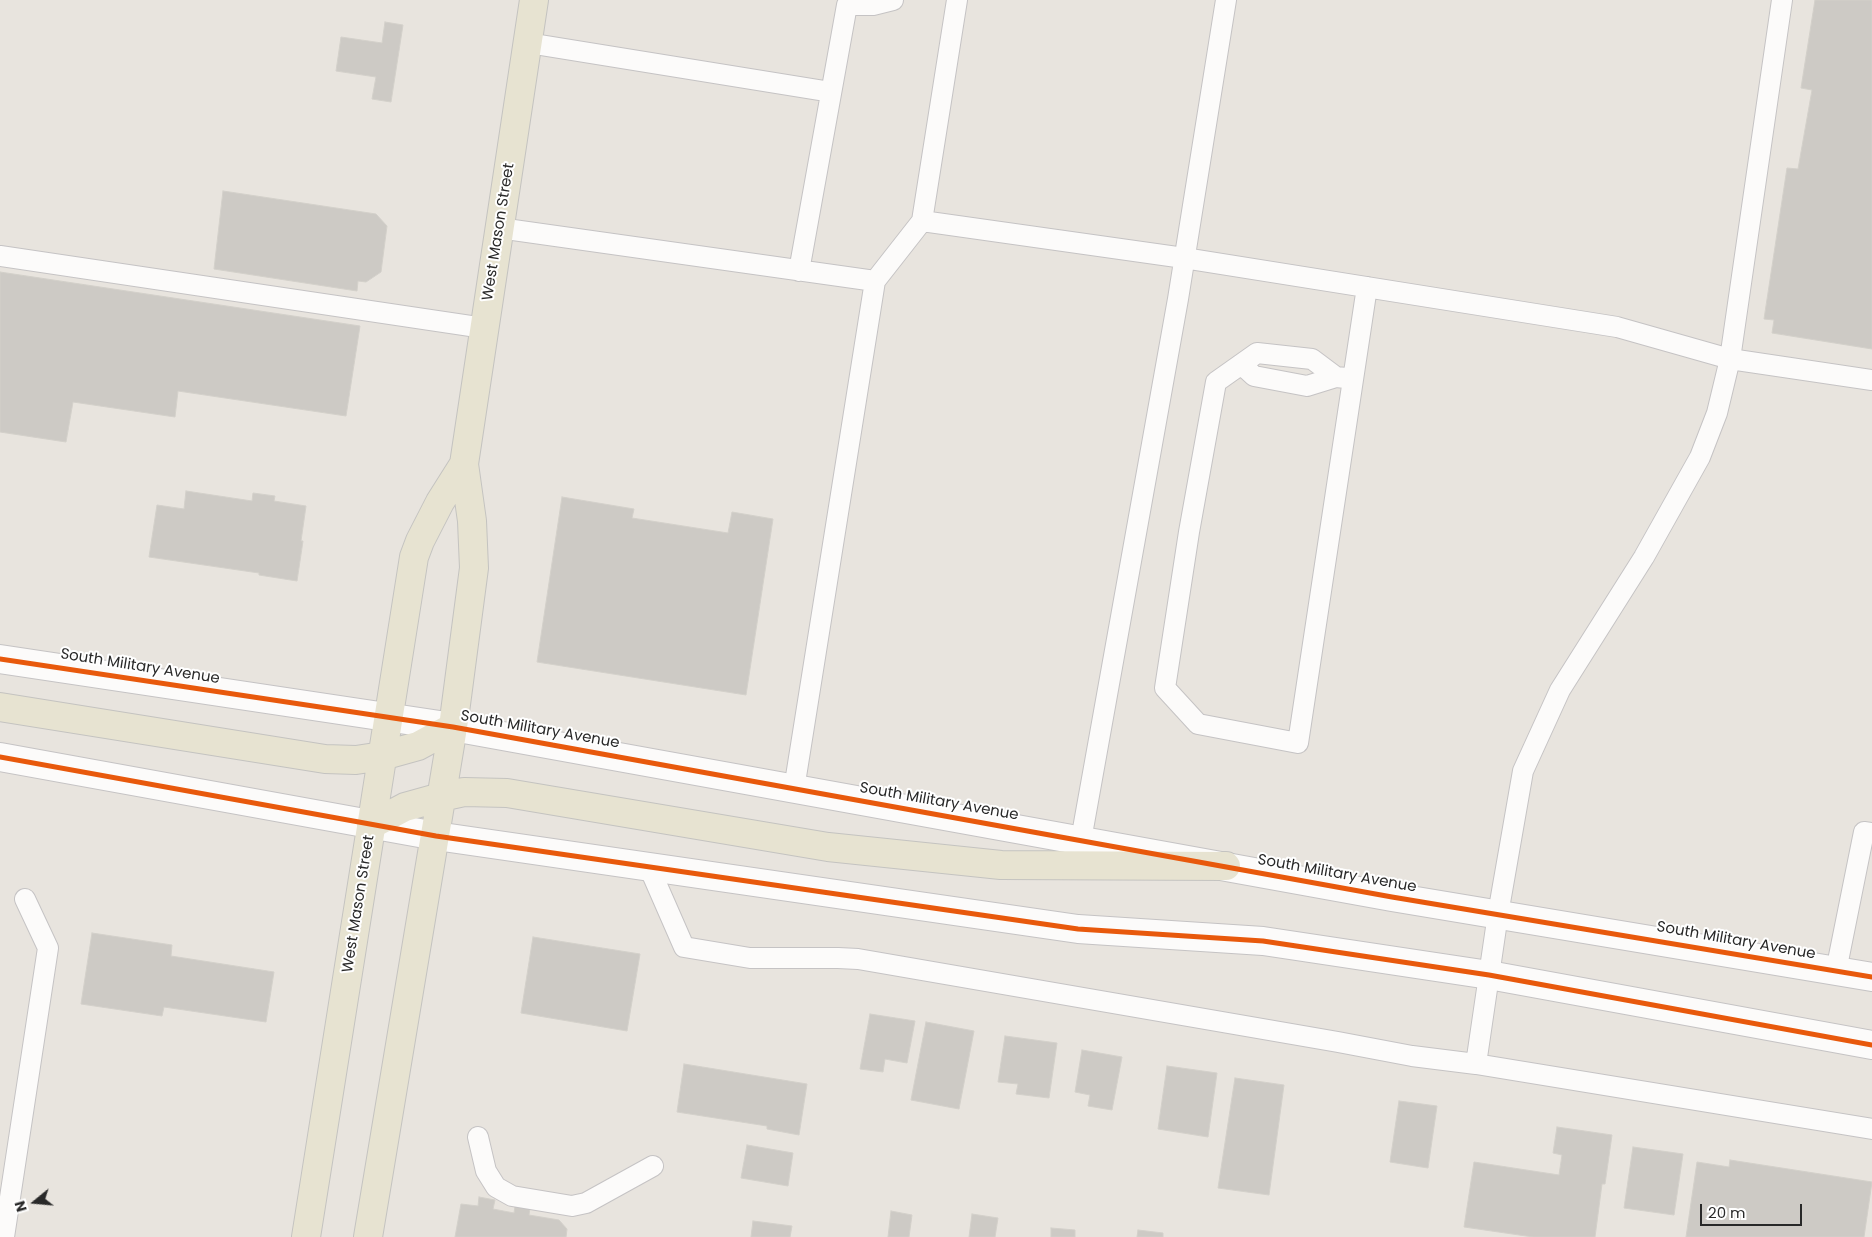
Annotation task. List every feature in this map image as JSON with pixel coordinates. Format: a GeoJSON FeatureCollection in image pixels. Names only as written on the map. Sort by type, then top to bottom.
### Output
{"type":"FeatureCollection","features":[{"type":"Feature","properties":{"kind":"main road","name":"West Mason Street"},"geometry":{"type":"LineString","coordinates":[[368,1237],[453,727],[474,568],[472,521],[464,464],[534,0]]}},
{"type":"Feature","properties":{"kind":"main road","name":"West Mason Street"},"geometry":{"type":"LineString","coordinates":[[306,1237],[414,557],[440,502],[464,464]]}},
{"type":"Feature","properties":{"kind":"main road","name":"South Military Avenue"},"geometry":{"type":"LineString","coordinates":[[0,659],[453,727],[1498,914],[1872,977]]}},
{"type":"Feature","properties":{"kind":"main road"},"geometry":{"type":"LineString","coordinates":[[0,707],[325,759],[356,760],[382,756],[418,746],[453,727]]}},
{"type":"Feature","properties":{"kind":"main road"},"geometry":{"type":"LineString","coordinates":[[0,758],[436,836],[1078,929],[1263,941],[1488,975],[1872,1045]]}},
{"type":"Feature","properties":{"kind":"main road"},"geometry":{"type":"LineString","coordinates":[[372,824],[405,807],[441,797],[464,792],[507,793],[828,848],[1001,865],[1226,866]]}},
{"type":"Feature","properties":{"kind":"lane"},"geometry":{"type":"LineString","coordinates":[[799,270],[847,5],[873,5],[893,0]]}},
{"type":"Feature","properties":{"kind":"lane"},"geometry":{"type":"LineString","coordinates":[[794,789],[875,281],[922,221],[957,0]]}},
{"type":"Feature","properties":{"kind":"lane"},"geometry":{"type":"LineString","coordinates":[[1081,840],[1184,258],[1226,0]]}},
{"type":"Feature","properties":{"kind":"lane"},"geometry":{"type":"LineString","coordinates":[[1476,1064],[1488,975],[1523,771],[1560,690],[1644,557],[1700,457],[1717,413],[1730,359],[1782,0]]}},
{"type":"Feature","properties":{"kind":"lane"},"geometry":{"type":"LineString","coordinates":[[528,43],[831,92]]}},
{"type":"Feature","properties":{"kind":"lane"},"geometry":{"type":"LineString","coordinates":[[922,221],[1184,258],[1618,327],[1730,359],[1872,380]]}},
{"type":"Feature","properties":{"kind":"lane"},"geometry":{"type":"LineString","coordinates":[[499,228],[875,281]]}},
{"type":"Feature","properties":{"kind":"lane"},"geometry":{"type":"LineString","coordinates":[[0,256],[484,328]]}},
{"type":"Feature","properties":{"kind":"lane"},"geometry":{"type":"LineString","coordinates":[[1344,378],[1312,359],[1257,353],[1216,382],[1165,688],[1198,724],[1298,743],[1344,378],[1367,287]]}},
{"type":"Feature","properties":{"kind":"lane"},"geometry":{"type":"LineString","coordinates":[[1242,365],[1254,376],[1307,386],[1344,378]]}},
{"type":"Feature","properties":{"kind":"lane"},"geometry":{"type":"LineString","coordinates":[[1836,971],[1864,832],[1872,833]]}},
{"type":"Feature","properties":{"kind":"lane"},"geometry":{"type":"LineString","coordinates":[[649,867],[684,947],[750,958],[858,959],[1412,1056],[1476,1064],[1872,1129]]}},
{"type":"Feature","properties":{"kind":"lane"},"geometry":{"type":"LineString","coordinates":[[4,1237],[48,948],[25,899]]}},
{"type":"Feature","properties":{"kind":"lane"},"geometry":{"type":"LineString","coordinates":[[478,1137],[486,1171],[496,1187],[512,1196],[572,1206],[586,1203],[653,1166]]}},
{"type":"Feature","properties":{"kind":"building"},"geometry":{"type":"Polygon","coordinates":[[[1815,0],[1872,0],[1872,349],[1772,333],[1774,320],[1764,319],[1787,168],[1798,169],[1812,90],[1801,88],[1815,0]]]}},
{"type":"Feature","properties":{"kind":"building"},"geometry":{"type":"Polygon","coordinates":[[[385,22],[403,25],[391,102],[372,99],[376,77],[336,71],[341,37],[382,43],[385,22]]]}},
{"type":"Feature","properties":{"kind":"building"},"geometry":{"type":"Polygon","coordinates":[[[223,191],[376,214],[387,226],[381,272],[366,282],[358,281],[357,291],[214,269],[223,191]]]}},
{"type":"Feature","properties":{"kind":"building"},"geometry":{"type":"Polygon","coordinates":[[[0,272],[360,326],[346,416],[178,391],[175,417],[73,402],[66,442],[0,432],[0,272]]]}},
{"type":"Feature","properties":{"kind":"building"},"geometry":{"type":"Polygon","coordinates":[[[186,491],[252,501],[253,493],[275,496],[274,501],[306,506],[297,581],[259,575],[259,573],[149,557],[157,505],[184,509],[186,491]]]}},
{"type":"Feature","properties":{"kind":"building"},"geometry":{"type":"Polygon","coordinates":[[[562,497],[634,509],[632,518],[728,533],[732,512],[773,519],[746,695],[537,662],[562,497]]]}},
{"type":"Feature","properties":{"kind":"building"},"geometry":{"type":"Polygon","coordinates":[[[92,933],[172,945],[171,956],[274,972],[266,1022],[164,1007],[162,1016],[81,1004],[92,933]]]}},
{"type":"Feature","properties":{"kind":"building"},"geometry":{"type":"Polygon","coordinates":[[[533,937],[640,954],[627,1031],[521,1013],[533,937]]]}},
{"type":"Feature","properties":{"kind":"building"},"geometry":{"type":"Polygon","coordinates":[[[870,1014],[915,1021],[907,1063],[885,1059],[883,1072],[860,1069],[870,1014]]]}},
{"type":"Feature","properties":{"kind":"building"},"geometry":{"type":"Polygon","coordinates":[[[926,1022],[974,1031],[959,1109],[911,1100],[926,1022]]]}},
{"type":"Feature","properties":{"kind":"building"},"geometry":{"type":"Polygon","coordinates":[[[1005,1036],[1057,1043],[1049,1098],[1016,1094],[1018,1084],[998,1082],[1005,1036]]]}},
{"type":"Feature","properties":{"kind":"building"},"geometry":{"type":"Polygon","coordinates":[[[1082,1050],[1122,1057],[1112,1110],[1088,1106],[1090,1095],[1075,1092],[1082,1050]]]}},
{"type":"Feature","properties":{"kind":"building"},"geometry":{"type":"Polygon","coordinates":[[[684,1064],[807,1084],[799,1135],[767,1129],[767,1126],[677,1112],[684,1064]]]}},
{"type":"Feature","properties":{"kind":"building"},"geometry":{"type":"Polygon","coordinates":[[[1167,1066],[1217,1073],[1208,1137],[1158,1129],[1167,1066]]]}},
{"type":"Feature","properties":{"kind":"building"},"geometry":{"type":"Polygon","coordinates":[[[1235,1078],[1284,1085],[1269,1195],[1218,1188],[1235,1078]]]}},
{"type":"Feature","properties":{"kind":"building"},"geometry":{"type":"Polygon","coordinates":[[[1399,1101],[1437,1106],[1428,1168],[1390,1162],[1399,1101]]]}},
{"type":"Feature","properties":{"kind":"building"},"geometry":{"type":"Polygon","coordinates":[[[1557,1127],[1612,1135],[1605,1184],[1602,1184],[1595,1237],[1533,1237],[1464,1227],[1474,1162],[1559,1175],[1562,1155],[1553,1153],[1557,1127]]]}},
{"type":"Feature","properties":{"kind":"building"},"geometry":{"type":"Polygon","coordinates":[[[747,1145],[793,1153],[788,1186],[741,1178],[747,1145]]]}},
{"type":"Feature","properties":{"kind":"building"},"geometry":{"type":"Polygon","coordinates":[[[1633,1147],[1683,1154],[1674,1215],[1624,1208],[1633,1147]]]}},
{"type":"Feature","properties":{"kind":"building"},"geometry":{"type":"Polygon","coordinates":[[[1730,1160],[1872,1182],[1864,1237],[1686,1237],[1697,1162],[1729,1167],[1730,1160]]]}},
{"type":"Feature","properties":{"kind":"building"},"geometry":{"type":"Polygon","coordinates":[[[479,1197],[495,1200],[493,1209],[514,1213],[515,1206],[530,1208],[529,1215],[559,1220],[567,1229],[566,1237],[455,1237],[461,1204],[478,1206],[479,1197]]]}},
{"type":"Feature","properties":{"kind":"building"},"geometry":{"type":"Polygon","coordinates":[[[891,1211],[912,1215],[909,1237],[888,1237],[891,1211]]]}},
{"type":"Feature","properties":{"kind":"building"},"geometry":{"type":"Polygon","coordinates":[[[972,1214],[998,1218],[995,1237],[969,1237],[972,1214]]]}},
{"type":"Feature","properties":{"kind":"building"},"geometry":{"type":"Polygon","coordinates":[[[753,1221],[792,1226],[790,1237],[751,1237],[753,1221]]]}},
{"type":"Feature","properties":{"kind":"building"},"geometry":{"type":"Polygon","coordinates":[[[1051,1228],[1075,1230],[1075,1237],[1051,1237],[1051,1228]]]}},
{"type":"Feature","properties":{"kind":"building"},"geometry":{"type":"Polygon","coordinates":[[[1138,1230],[1163,1233],[1163,1237],[1137,1237],[1138,1230]]]}},
{"type":"Feature","properties":{"kind":"cycle path"},"geometry":{"type":"LineString","coordinates":[[0,659],[453,727],[1392,897],[1872,977]]}},
{"type":"Feature","properties":{"kind":"cycle path"},"geometry":{"type":"LineString","coordinates":[[0,757],[436,836],[1078,929],[1263,941],[1489,975],[1872,1045]]}}]}
